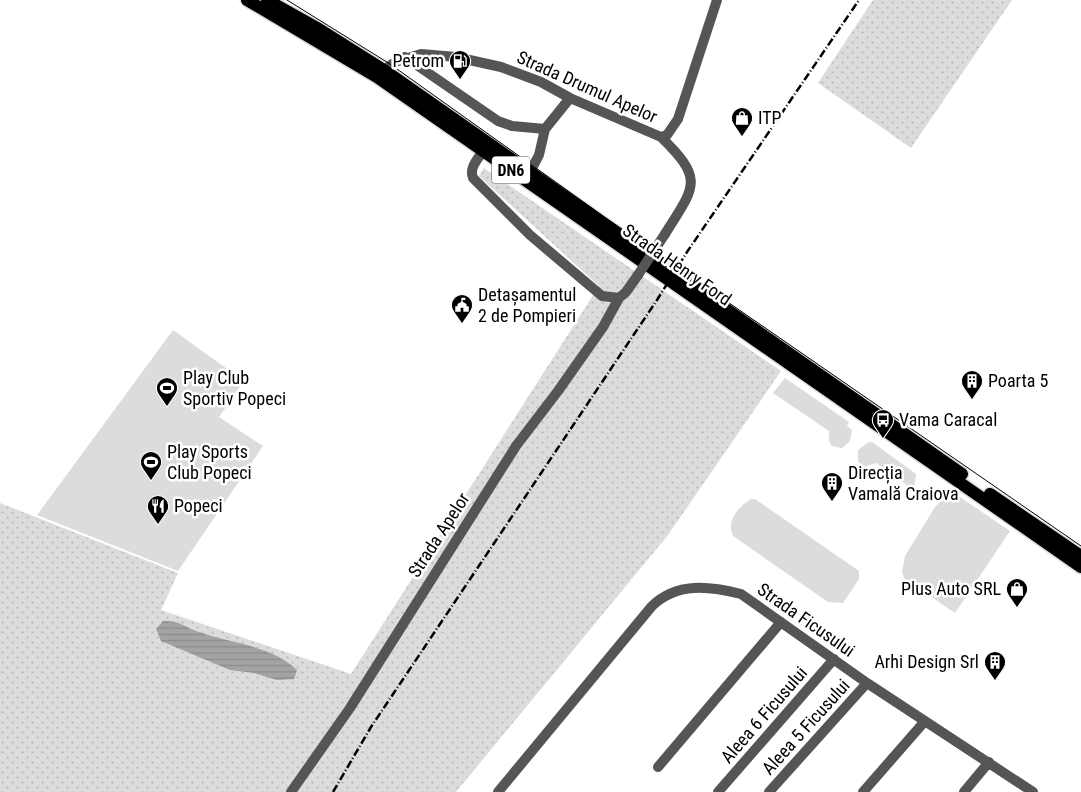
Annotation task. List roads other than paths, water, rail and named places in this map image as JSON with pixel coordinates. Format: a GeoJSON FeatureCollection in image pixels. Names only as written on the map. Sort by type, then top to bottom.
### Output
{"type":"FeatureCollection","features":[{"type":"Feature","properties":{"kind":"main road","name":"Strada Henry Ford"},"geometry":{"type":"LineString","coordinates":[[247,0],[377,78],[1081,566]]}},
{"type":"Feature","properties":{"kind":"main road","name":"Strada Henry Ford"},"geometry":{"type":"LineString","coordinates":[[267,0],[320,29],[384,70],[1081,556]]}},
{"type":"Feature","properties":{"kind":"street","name":"Strada Drumul Apelor"},"geometry":{"type":"LineString","coordinates":[[384,70],[390,64],[405,57],[421,54],[437,54],[501,67],[541,82],[570,98],[661,137],[667,135],[678,119],[717,0]]}},
{"type":"Feature","properties":{"kind":"street"},"geometry":{"type":"LineString","coordinates":[[405,57],[498,121],[512,126],[544,129]]}},
{"type":"Feature","properties":{"kind":"street"},"geometry":{"type":"LineString","coordinates":[[530,172],[539,155],[544,129],[570,98]]}},
{"type":"Feature","properties":{"kind":"street","name":"Strada Apelor"},"geometry":{"type":"LineString","coordinates":[[290,792],[350,708],[505,462],[603,327],[619,298],[626,292],[666,234],[686,199],[692,180],[686,164],[661,137]]}},
{"type":"Feature","properties":{"kind":"street"},"geometry":{"type":"LineString","coordinates":[[483,151],[473,166],[471,173],[473,178],[530,235],[602,296],[619,298]]}},
{"type":"Feature","properties":{"kind":"street","name":"Strada Ficusului"},"geometry":{"type":"LineString","coordinates":[[498,792],[652,606],[663,596],[698,588],[719,589],[741,594],[868,683],[1033,792]]}},
{"type":"Feature","properties":{"kind":"street"},"geometry":{"type":"LineString","coordinates":[[658,767],[781,622]]}},
{"type":"Feature","properties":{"kind":"street","name":"Aleea 6 Ficusului"},"geometry":{"type":"LineString","coordinates":[[718,792],[834,659]]}},
{"type":"Feature","properties":{"kind":"street","name":"Aleea 5 Ficusului"},"geometry":{"type":"LineString","coordinates":[[769,792],[868,683]]}},
{"type":"Feature","properties":{"kind":"street"},"geometry":{"type":"LineString","coordinates":[[863,792],[925,721]]}},
{"type":"Feature","properties":{"kind":"street"},"geometry":{"type":"LineString","coordinates":[[964,792],[989,762]]}},
{"type":"Feature","properties":{"kind":"tram line"},"geometry":{"type":"LineString","coordinates":[[287,0],[390,64],[606,218],[1081,546]]}},
{"type":"Feature","properties":{"kind":"railway"},"geometry":{"type":"LineString","coordinates":[[333,792],[371,727],[657,300],[687,252],[859,0]]}},
{"type":"Feature","properties":{"kind":"place","name":"Petrom"},"geometry":{"type":"Point","coordinates":[460,80]}},
{"type":"Feature","properties":{"kind":"place","name":"ITP"},"geometry":{"type":"Point","coordinates":[742,137]}},
{"type":"Feature","properties":{"kind":"place","name":"Detașamentul 2 de Pompieri"},"geometry":{"type":"Point","coordinates":[462,324]}},
{"type":"Feature","properties":{"kind":"place","name":"Poarta 5"},"geometry":{"type":"Point","coordinates":[972,400]}},
{"type":"Feature","properties":{"kind":"place","name":"Play Club Sportiv Popeci"},"geometry":{"type":"Point","coordinates":[167,407]}},
{"type":"Feature","properties":{"kind":"place","name":"Vama Caracal"},"geometry":{"type":"Point","coordinates":[883,439]}},
{"type":"Feature","properties":{"kind":"place","name":"Play Sports Club Popeci"},"geometry":{"type":"Point","coordinates":[151,481]}},
{"type":"Feature","properties":{"kind":"place","name":"Direcția Vamală Craiova"},"geometry":{"type":"Point","coordinates":[832,502]}},
{"type":"Feature","properties":{"kind":"place","name":"Popeci"},"geometry":{"type":"Point","coordinates":[158,525]}},
{"type":"Feature","properties":{"kind":"place","name":"Plus Auto SRL"},"geometry":{"type":"Point","coordinates":[1017,608]}},
{"type":"Feature","properties":{"kind":"place","name":"Arhi Design Srl"},"geometry":{"type":"Point","coordinates":[995,681]}}]}
